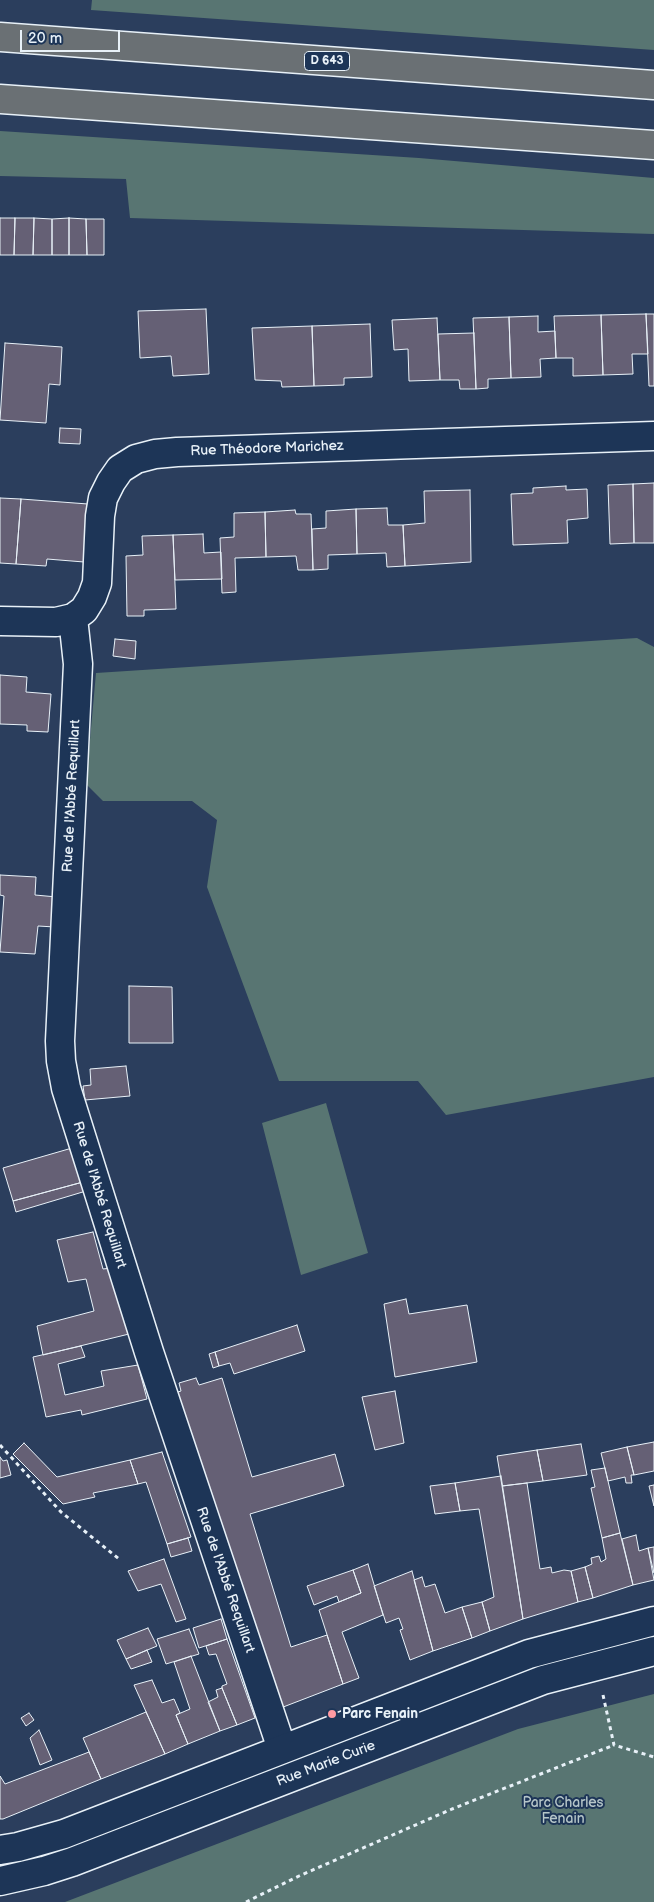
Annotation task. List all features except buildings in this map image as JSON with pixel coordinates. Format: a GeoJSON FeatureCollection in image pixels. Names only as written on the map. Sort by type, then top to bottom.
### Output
{"type":"FeatureCollection","features":[{"type":"Feature","properties":{"kind":"highway","name":"D 643"},"geometry":{"type":"LineString","coordinates":[[0,37],[654,85]]}},
{"type":"Feature","properties":{"kind":"highway"},"geometry":{"type":"LineString","coordinates":[[0,98],[654,145]]}},
{"type":"Feature","properties":{"kind":"street","name":"Rue Théodore Marichez"},"geometry":{"type":"LineString","coordinates":[[73,618],[84,610],[97,583],[100,516],[103,498],[110,482],[120,469],[136,459],[155,454],[177,452],[654,436]]}},
{"type":"Feature","properties":{"kind":"street"},"geometry":{"type":"LineString","coordinates":[[0,621],[48,622],[73,618]]}},
{"type":"Feature","properties":{"kind":"street","name":"Rue de l'Abbé Requillart"},"geometry":{"type":"LineString","coordinates":[[73,618],[78,644],[78,664],[60,1041],[61,1061],[66,1088],[148,1352],[282,1749]]}},
{"type":"Feature","properties":{"kind":"street"},"geometry":{"type":"LineString","coordinates":[[0,1850],[64,1834],[529,1654],[654,1621]]}},
{"type":"Feature","properties":{"kind":"street","name":"Rue Marie Curie"},"geometry":{"type":"LineString","coordinates":[[0,1881],[44,1871],[72,1862],[543,1680],[654,1652]]}},
{"type":"Feature","properties":{"kind":"path"},"geometry":{"type":"LineString","coordinates":[[0,1445],[61,1512],[119,1560]]}},
{"type":"Feature","properties":{"kind":"path"},"geometry":{"type":"LineString","coordinates":[[602,1691],[614,1745]]}},
{"type":"Feature","properties":{"kind":"path"},"geometry":{"type":"LineString","coordinates":[[246,1902],[299,1876],[452,1809],[614,1745],[654,1757]]}},
{"type":"Feature","properties":{"kind":"green space"},"geometry":{"type":"Polygon","coordinates":[[[92,0],[654,0],[654,50],[91,10],[92,0]]]}},
{"type":"Feature","properties":{"kind":"green space"},"geometry":{"type":"Polygon","coordinates":[[[0,131],[419,158],[654,178],[654,234],[130,218],[126,179],[0,176],[0,131]]]}},
{"type":"Feature","properties":{"kind":"green space"},"geometry":{"type":"Polygon","coordinates":[[[637,638],[654,647],[654,1077],[446,1115],[418,1081],[279,1081],[207,887],[217,820],[192,801],[103,801],[86,784],[96,673],[637,638]]]}},
{"type":"Feature","properties":{"kind":"green space"},"geometry":{"type":"Polygon","coordinates":[[[326,1103],[368,1253],[301,1275],[262,1123],[326,1103]]]}},
{"type":"Feature","properties":{"kind":"green space","name":"Parc Charles Fenain"},"geometry":{"type":"Polygon","coordinates":[[[654,1694],[654,1902],[65,1902],[518,1729],[654,1694]]]}},
{"type":"Feature","properties":{"kind":"place","name":"Parc Fenain"},"geometry":{"type":"Point","coordinates":[332,1714]}}]}
